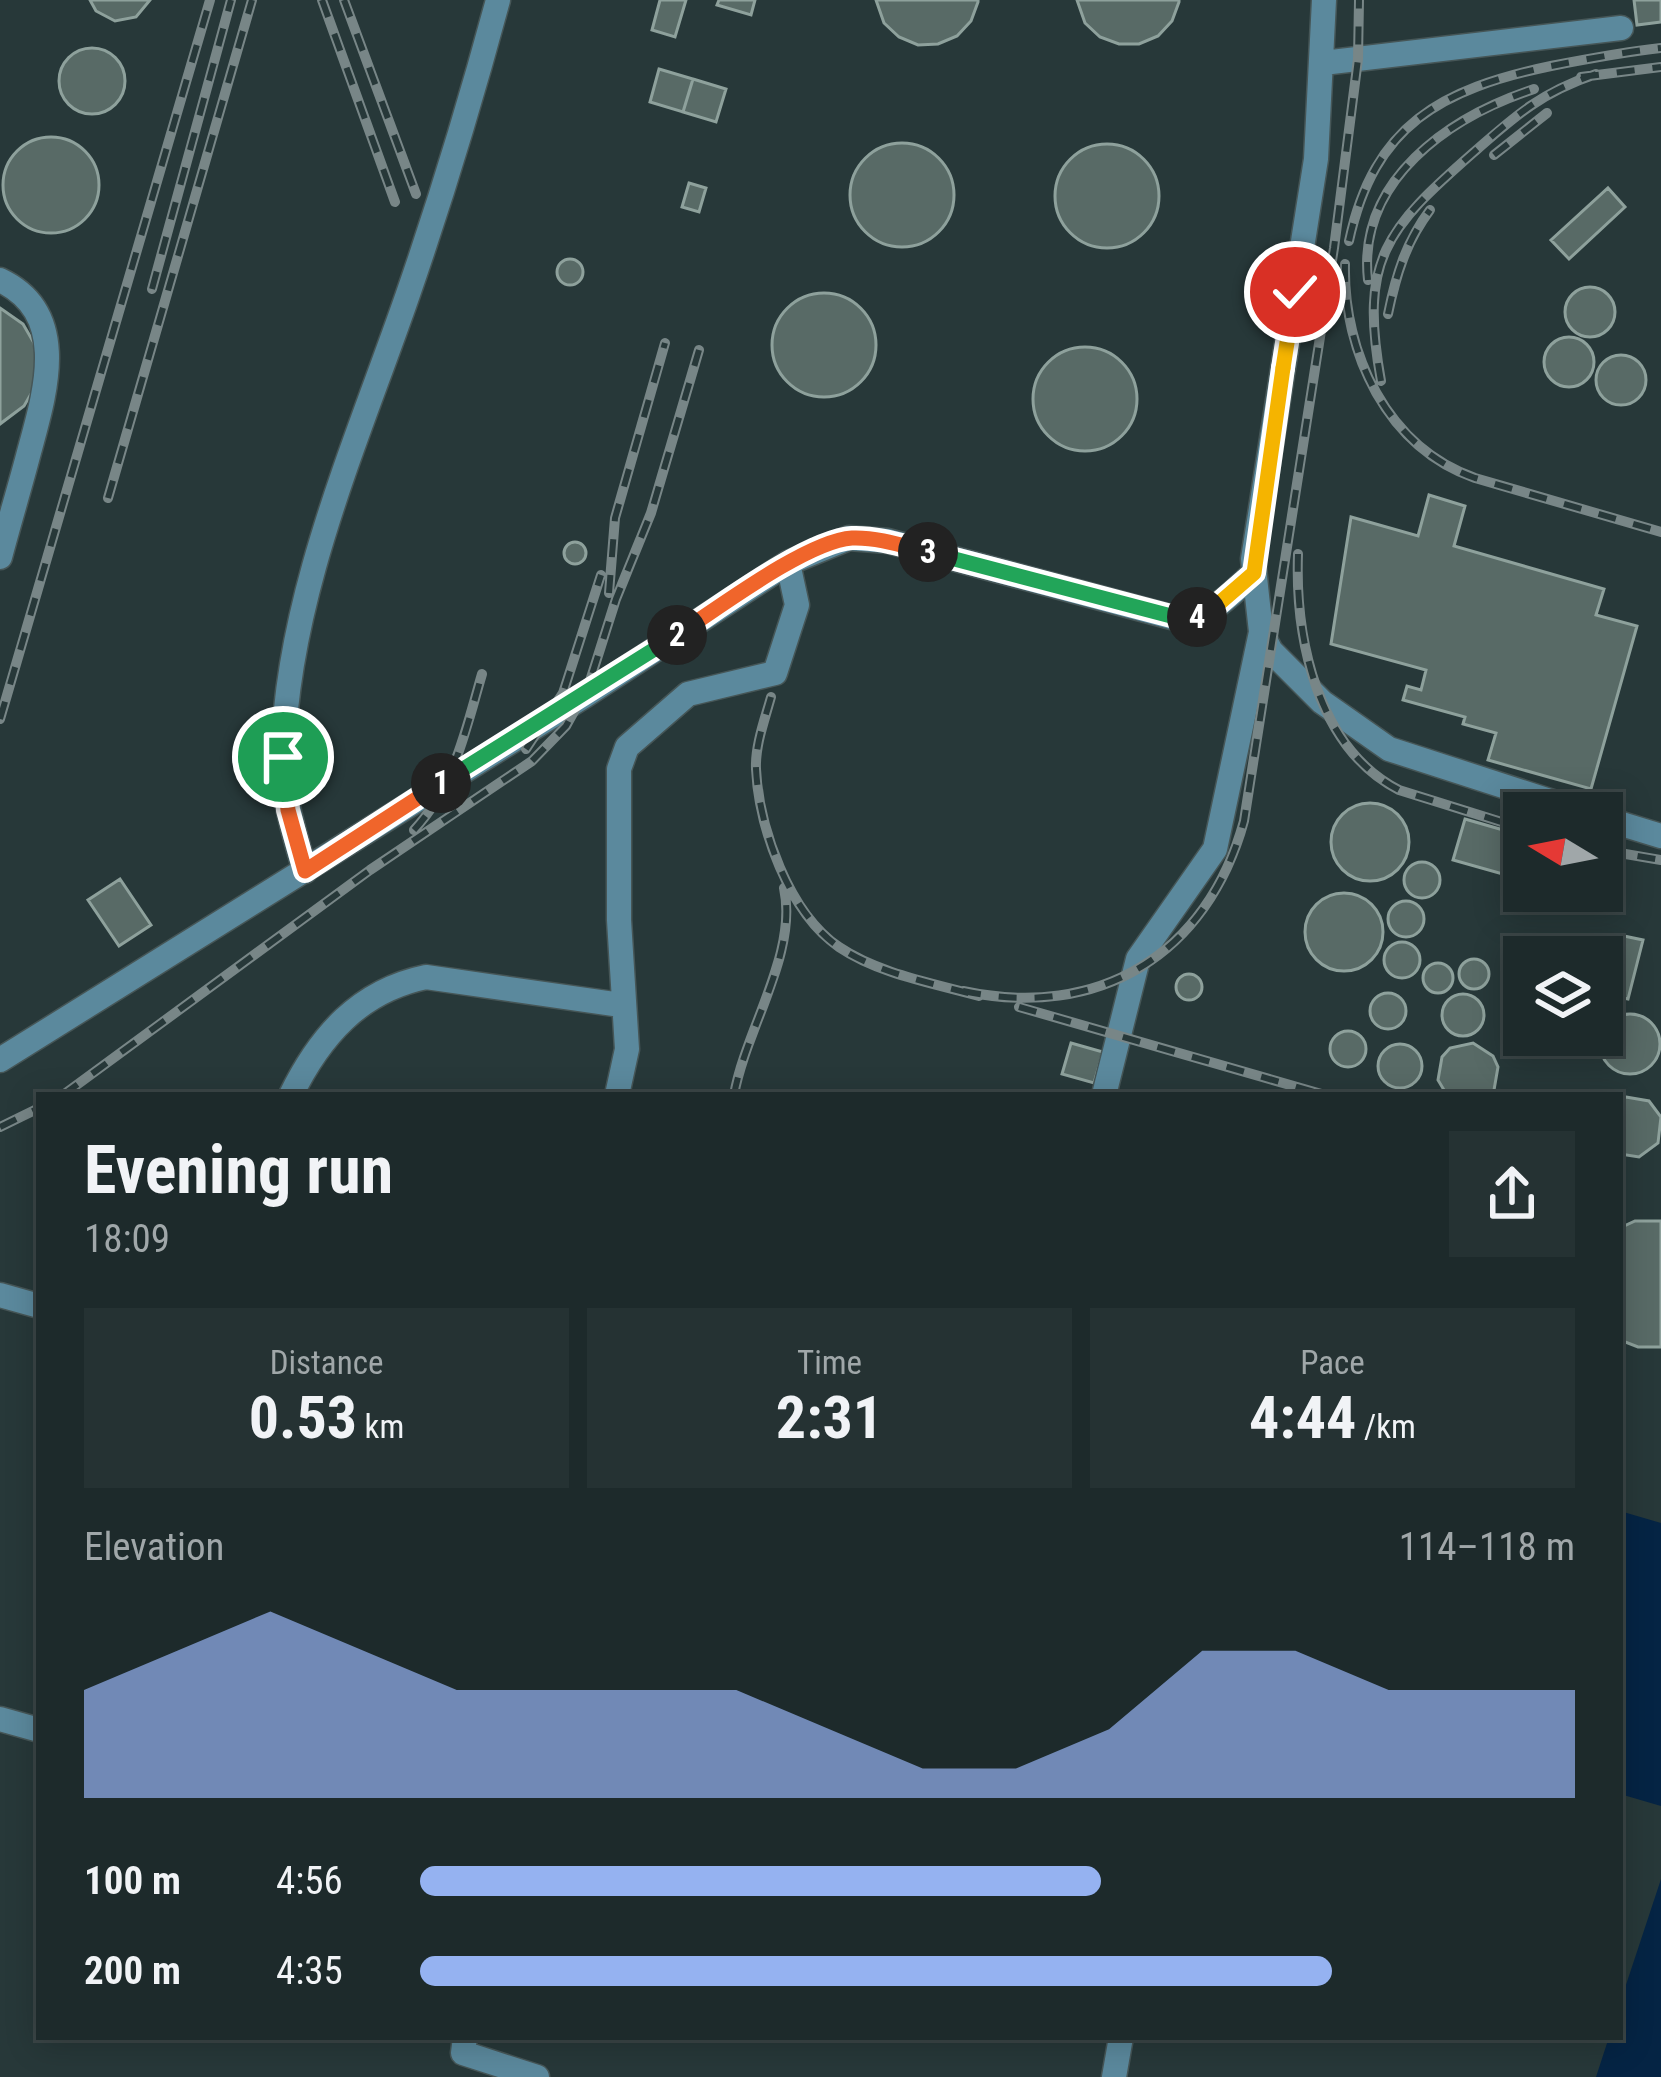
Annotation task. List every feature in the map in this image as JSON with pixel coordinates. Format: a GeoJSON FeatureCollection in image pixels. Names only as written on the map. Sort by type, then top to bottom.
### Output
{"type":"FeatureCollection","features":[{"type":"Feature","properties":{"kind":"street"},"geometry":{"type":"LineString","coordinates":[[305,871],[288,810],[283,757],[299,632],[338,496],[448,177],[498,0]]}},
{"type":"Feature","properties":{"kind":"street"},"geometry":{"type":"LineString","coordinates":[[1105,1092],[1138,959],[1215,849],[1261,632],[1254,573],[1316,159],[1324,0]]}},
{"type":"Feature","properties":{"kind":"street"},"geometry":{"type":"LineString","coordinates":[[1323,63],[1621,28]]}},
{"type":"Feature","properties":{"kind":"street"},"geometry":{"type":"LineString","coordinates":[[0,280],[15,287],[38,310],[50,379],[0,557]]}},
{"type":"Feature","properties":{"kind":"street"},"geometry":{"type":"LineString","coordinates":[[0,1060],[788,562],[849,538],[888,542],[1194,619],[1254,573]]}},
{"type":"Feature","properties":{"kind":"street"},"geometry":{"type":"LineString","coordinates":[[618,1092],[627,1049],[621,1005],[619,769],[627,747],[688,694],[775,673],[797,605],[788,562]]}},
{"type":"Feature","properties":{"kind":"street"},"geometry":{"type":"LineString","coordinates":[[1261,632],[1271,651],[1322,702],[1390,749],[1522,792]]}},
{"type":"Feature","properties":{"kind":"street"},"geometry":{"type":"LineString","coordinates":[[1623,824],[1661,836]]}},
{"type":"Feature","properties":{"kind":"street"},"geometry":{"type":"LineString","coordinates":[[293,1092],[326,1035],[358,1004],[402,982],[426,977],[621,1005]]}},
{"type":"Feature","properties":{"kind":"street"},"geometry":{"type":"LineString","coordinates":[[0,1295],[36,1305]]}},
{"type":"Feature","properties":{"kind":"street"},"geometry":{"type":"LineString","coordinates":[[0,1719],[36,1729]]}},
{"type":"Feature","properties":{"kind":"street"},"geometry":{"type":"LineString","coordinates":[[465,2040],[463,2053],[537,2077]]}},
{"type":"Feature","properties":{"kind":"street"},"geometry":{"type":"LineString","coordinates":[[1114,2077],[1120,2040]]}},
{"type":"Feature","properties":{"kind":"water"},"geometry":{"type":"Polygon","coordinates":[[[1623,1512],[1661,1523],[1661,1806],[1623,1795],[1623,1512]]]}},
{"type":"Feature","properties":{"kind":"water"},"geometry":{"type":"Polygon","coordinates":[[[1661,1879],[1661,2077],[1596,2077],[1608,2040],[1623,2040],[1623,1994],[1661,1879]]]}},
{"type":"Feature","properties":{"kind":"building"},"geometry":{"type":"Polygon","coordinates":[[[90,0],[150,0],[136,17],[115,21],[96,11],[90,0]]]}},
{"type":"Feature","properties":{"kind":"building"},"geometry":{"type":"Polygon","coordinates":[[[660,0],[686,0],[675,37],[652,30],[660,0]]]}},
{"type":"Feature","properties":{"kind":"building"},"geometry":{"type":"Polygon","coordinates":[[[719,0],[755,0],[751,15],[717,5],[719,0]]]}},
{"type":"Feature","properties":{"kind":"building"},"geometry":{"type":"Polygon","coordinates":[[[876,0],[978,2],[971,21],[957,36],[918,45],[899,37],[884,23],[876,0]]]}},
{"type":"Feature","properties":{"kind":"building"},"geometry":{"type":"Polygon","coordinates":[[[1077,0],[1179,2],[1172,21],[1158,36],[1139,44],[1119,44],[1100,37],[1085,23],[1077,0]]]}},
{"type":"Feature","properties":{"kind":"building"},"geometry":{"type":"Polygon","coordinates":[[[1634,0],[1661,0],[1661,22],[1637,25],[1634,0]]]}},
{"type":"Feature","properties":{"kind":"building"},"geometry":{"type":"Polygon","coordinates":[[[92,48],[116,57],[125,81],[116,105],[92,114],[68,105],[59,81],[68,57],[92,48]]]}},
{"type":"Feature","properties":{"kind":"building"},"geometry":{"type":"Polygon","coordinates":[[[659,69],[693,79],[683,112],[650,102],[659,69]]]}},
{"type":"Feature","properties":{"kind":"building"},"geometry":{"type":"Polygon","coordinates":[[[693,79],[726,89],[716,122],[683,112],[693,79]]]}},
{"type":"Feature","properties":{"kind":"building"},"geometry":{"type":"Polygon","coordinates":[[[51,137],[85,151],[99,185],[85,219],[51,233],[17,219],[3,185],[17,151],[51,137]]]}},
{"type":"Feature","properties":{"kind":"building"},"geometry":{"type":"Polygon","coordinates":[[[902,143],[922,147],[939,158],[950,175],[954,195],[950,215],[939,232],[922,243],[902,247],[882,243],[865,232],[854,215],[850,195],[854,175],[865,158],[882,147],[902,143]]]}},
{"type":"Feature","properties":{"kind":"building"},"geometry":{"type":"Polygon","coordinates":[[[1107,144],[1127,148],[1144,159],[1155,176],[1159,196],[1155,216],[1144,233],[1127,244],[1107,248],[1087,244],[1070,233],[1059,216],[1055,196],[1059,176],[1070,159],[1087,148],[1107,144]]]}},
{"type":"Feature","properties":{"kind":"building"},"geometry":{"type":"Polygon","coordinates":[[[689,183],[706,188],[699,212],[682,207],[689,183]]]}},
{"type":"Feature","properties":{"kind":"building"},"geometry":{"type":"Polygon","coordinates":[[[1608,188],[1625,207],[1569,259],[1551,240],[1608,188]]]}},
{"type":"Feature","properties":{"kind":"building"},"geometry":{"type":"Polygon","coordinates":[[[570,259],[583,272],[570,285],[557,272],[570,259]]]}},
{"type":"Feature","properties":{"kind":"building"},"geometry":{"type":"Polygon","coordinates":[[[1590,287],[1608,294],[1615,312],[1608,330],[1590,337],[1572,330],[1565,312],[1572,294],[1590,287]]]}},
{"type":"Feature","properties":{"kind":"building"},"geometry":{"type":"Polygon","coordinates":[[[824,293],[844,297],[861,308],[872,325],[876,345],[872,365],[861,382],[844,393],[824,397],[804,393],[787,382],[776,365],[772,345],[776,325],[787,308],[804,297],[824,293]]]}},
{"type":"Feature","properties":{"kind":"building"},"geometry":{"type":"Polygon","coordinates":[[[0,308],[23,324],[34,343],[38,365],[35,387],[24,406],[0,424],[0,308]]]}},
{"type":"Feature","properties":{"kind":"building"},"geometry":{"type":"Polygon","coordinates":[[[1569,337],[1587,344],[1594,362],[1587,380],[1569,387],[1551,380],[1544,362],[1551,344],[1569,337]]]}},
{"type":"Feature","properties":{"kind":"building"},"geometry":{"type":"Polygon","coordinates":[[[1085,347],[1105,351],[1122,362],[1133,379],[1137,399],[1133,419],[1122,436],[1105,447],[1085,451],[1065,447],[1048,436],[1037,419],[1033,399],[1037,379],[1048,362],[1065,351],[1085,347]]]}},
{"type":"Feature","properties":{"kind":"building"},"geometry":{"type":"Polygon","coordinates":[[[1621,355],[1639,362],[1646,380],[1639,398],[1621,405],[1603,398],[1596,380],[1603,362],[1621,355]]]}},
{"type":"Feature","properties":{"kind":"building"},"geometry":{"type":"Polygon","coordinates":[[[1429,495],[1465,506],[1454,546],[1604,589],[1596,615],[1637,626],[1591,789],[1488,760],[1496,733],[1463,724],[1465,717],[1403,700],[1407,686],[1421,690],[1426,670],[1331,644],[1351,517],[1418,536],[1429,495]]]}},
{"type":"Feature","properties":{"kind":"building"},"geometry":{"type":"Polygon","coordinates":[[[575,542],[586,553],[575,564],[564,553],[575,542]]]}},
{"type":"Feature","properties":{"kind":"building"},"geometry":{"type":"Polygon","coordinates":[[[1370,803],[1397,815],[1409,842],[1397,869],[1370,881],[1343,869],[1331,842],[1343,815],[1370,803]]]}},
{"type":"Feature","properties":{"kind":"building"},"geometry":{"type":"Polygon","coordinates":[[[1465,819],[1503,830],[1503,874],[1453,860],[1465,819]]]}},
{"type":"Feature","properties":{"kind":"building"},"geometry":{"type":"Polygon","coordinates":[[[1422,862],[1435,867],[1440,880],[1435,893],[1422,898],[1409,893],[1404,880],[1409,867],[1422,862]]]}},
{"type":"Feature","properties":{"kind":"building"},"geometry":{"type":"Polygon","coordinates":[[[120,879],[151,925],[119,946],[88,900],[120,879]]]}},
{"type":"Feature","properties":{"kind":"building"},"geometry":{"type":"Polygon","coordinates":[[[1344,893],[1371,905],[1383,932],[1371,959],[1344,971],[1317,959],[1305,932],[1317,905],[1344,893]]]}},
{"type":"Feature","properties":{"kind":"building"},"geometry":{"type":"Polygon","coordinates":[[[1406,901],[1419,906],[1424,919],[1419,932],[1406,937],[1393,932],[1388,919],[1393,906],[1406,901]]]}},
{"type":"Feature","properties":{"kind":"building"},"geometry":{"type":"Polygon","coordinates":[[[1624,936],[1643,940],[1628,999],[1623,998],[1624,936]]]}},
{"type":"Feature","properties":{"kind":"building"},"geometry":{"type":"Polygon","coordinates":[[[1402,942],[1415,947],[1420,960],[1415,973],[1402,978],[1389,973],[1384,960],[1389,947],[1402,942]]]}},
{"type":"Feature","properties":{"kind":"building"},"geometry":{"type":"Polygon","coordinates":[[[1474,959],[1485,963],[1489,974],[1485,985],[1474,989],[1463,985],[1459,974],[1463,963],[1474,959]]]}},
{"type":"Feature","properties":{"kind":"building"},"geometry":{"type":"Polygon","coordinates":[[[1438,963],[1449,967],[1453,978],[1449,989],[1438,993],[1427,989],[1423,978],[1427,967],[1438,963]]]}},
{"type":"Feature","properties":{"kind":"building"},"geometry":{"type":"Polygon","coordinates":[[[1189,974],[1202,987],[1189,1000],[1176,987],[1189,974]]]}},
{"type":"Feature","properties":{"kind":"building"},"geometry":{"type":"Polygon","coordinates":[[[1388,993],[1401,998],[1406,1011],[1401,1024],[1388,1029],[1375,1024],[1370,1011],[1375,998],[1388,993]]]}},
{"type":"Feature","properties":{"kind":"building"},"geometry":{"type":"Polygon","coordinates":[[[1463,994],[1478,1000],[1484,1015],[1478,1030],[1463,1036],[1448,1030],[1442,1015],[1448,1000],[1463,994]]]}},
{"type":"Feature","properties":{"kind":"building"},"geometry":{"type":"Polygon","coordinates":[[[1623,1015],[1642,1016],[1658,1032],[1658,1056],[1642,1072],[1618,1072],[1602,1056],[1623,1056],[1623,1015]]]}},
{"type":"Feature","properties":{"kind":"building"},"geometry":{"type":"Polygon","coordinates":[[[1348,1031],[1361,1036],[1366,1049],[1361,1062],[1348,1067],[1335,1062],[1330,1049],[1335,1036],[1348,1031]]]}},
{"type":"Feature","properties":{"kind":"building"},"geometry":{"type":"Polygon","coordinates":[[[1071,1043],[1103,1052],[1094,1083],[1062,1074],[1071,1043]]]}},
{"type":"Feature","properties":{"kind":"building"},"geometry":{"type":"Polygon","coordinates":[[[1473,1043],[1493,1056],[1498,1067],[1492,1092],[1445,1092],[1438,1080],[1442,1057],[1450,1048],[1473,1043]]]}},
{"type":"Feature","properties":{"kind":"building"},"geometry":{"type":"Polygon","coordinates":[[[1400,1044],[1416,1050],[1422,1066],[1416,1082],[1400,1088],[1384,1082],[1378,1066],[1384,1050],[1400,1044]]]}},
{"type":"Feature","properties":{"kind":"building"},"geometry":{"type":"Polygon","coordinates":[[[1623,1098],[1649,1101],[1661,1117],[1658,1143],[1639,1157],[1623,1154],[1623,1098]]]}},
{"type":"Feature","properties":{"kind":"building"},"geometry":{"type":"Polygon","coordinates":[[[1635,1221],[1661,1221],[1661,1347],[1623,1341],[1623,1227],[1635,1221]]]}},
{"type":"Feature","properties":{"kind":"railway"},"geometry":{"type":"LineString","coordinates":[[0,719],[210,0]]}},
{"type":"Feature","properties":{"kind":"railway"},"geometry":{"type":"LineString","coordinates":[[152,289],[231,0]]}},
{"type":"Feature","properties":{"kind":"railway"},"geometry":{"type":"LineString","coordinates":[[108,498],[252,0]]}},
{"type":"Feature","properties":{"kind":"railway"},"geometry":{"type":"LineString","coordinates":[[322,0],[395,202]]}},
{"type":"Feature","properties":{"kind":"railway"},"geometry":{"type":"LineString","coordinates":[[344,0],[416,194]]}},
{"type":"Feature","properties":{"kind":"railway"},"geometry":{"type":"LineString","coordinates":[[963,991],[1013,998],[1059,996],[1102,985],[1141,967],[1175,941],[1204,908],[1227,868],[1244,821],[1334,248],[1358,59],[1359,0]]}},
{"type":"Feature","properties":{"kind":"railway"},"geometry":{"type":"LineString","coordinates":[[1349,241],[1376,168],[1395,141],[1445,101],[1512,75],[1661,48]]}},
{"type":"Feature","properties":{"kind":"railway"},"geometry":{"type":"LineString","coordinates":[[1581,77],[1661,67]]}},
{"type":"Feature","properties":{"kind":"railway"},"geometry":{"type":"LineString","coordinates":[[1381,381],[1374,305],[1386,250],[1400,226],[1444,179],[1517,116],[1560,89],[1596,74]]}},
{"type":"Feature","properties":{"kind":"railway"},"geometry":{"type":"LineString","coordinates":[[1368,280],[1368,244],[1377,212],[1393,183],[1441,135],[1534,89]]}},
{"type":"Feature","properties":{"kind":"railway"},"geometry":{"type":"LineString","coordinates":[[1494,155],[1547,113]]}},
{"type":"Feature","properties":{"kind":"railway"},"geometry":{"type":"LineString","coordinates":[[1388,314],[1403,259],[1430,210]]}},
{"type":"Feature","properties":{"kind":"railway"},"geometry":{"type":"LineString","coordinates":[[1345,264],[1346,297],[1362,363],[1376,393],[1417,444],[1475,478],[1661,532]]}},
{"type":"Feature","properties":{"kind":"railway"},"geometry":{"type":"LineString","coordinates":[[609,593],[615,518],[665,343]]}},
{"type":"Feature","properties":{"kind":"railway"},"geometry":{"type":"LineString","coordinates":[[67,1092],[370,870],[532,761],[566,726],[589,684],[651,513],[699,350]]}},
{"type":"Feature","properties":{"kind":"railway"},"geometry":{"type":"LineString","coordinates":[[1298,554],[1307,655],[1330,719],[1348,747],[1399,790],[1503,822]]}},
{"type":"Feature","properties":{"kind":"railway"},"geometry":{"type":"LineString","coordinates":[[526,749],[563,693],[601,575]]}},
{"type":"Feature","properties":{"kind":"railway"},"geometry":{"type":"LineString","coordinates":[[414,830],[449,776],[482,674]]}},
{"type":"Feature","properties":{"kind":"railway"},"geometry":{"type":"LineString","coordinates":[[771,697],[757,751],[758,792],[770,842],[805,913],[839,947],[871,964],[979,996]]}},
{"type":"Feature","properties":{"kind":"railway"},"geometry":{"type":"LineString","coordinates":[[1623,854],[1661,860]]}},
{"type":"Feature","properties":{"kind":"railway"},"geometry":{"type":"LineString","coordinates":[[735,1092],[784,939],[784,888]]}},
{"type":"Feature","properties":{"kind":"railway"},"geometry":{"type":"LineString","coordinates":[[1019,1007],[1315,1092]]}},
{"type":"Feature","properties":{"kind":"railway"},"geometry":{"type":"LineString","coordinates":[[0,1127],[36,1109]]}},
{"type":"Feature","properties":{"kind":"route"},"geometry":{"type":"LineString","coordinates":[[283,757],[288,810],[305,871],[788,562],[849,538],[888,542],[1194,619],[1254,573],[1295,292]]}}]}
